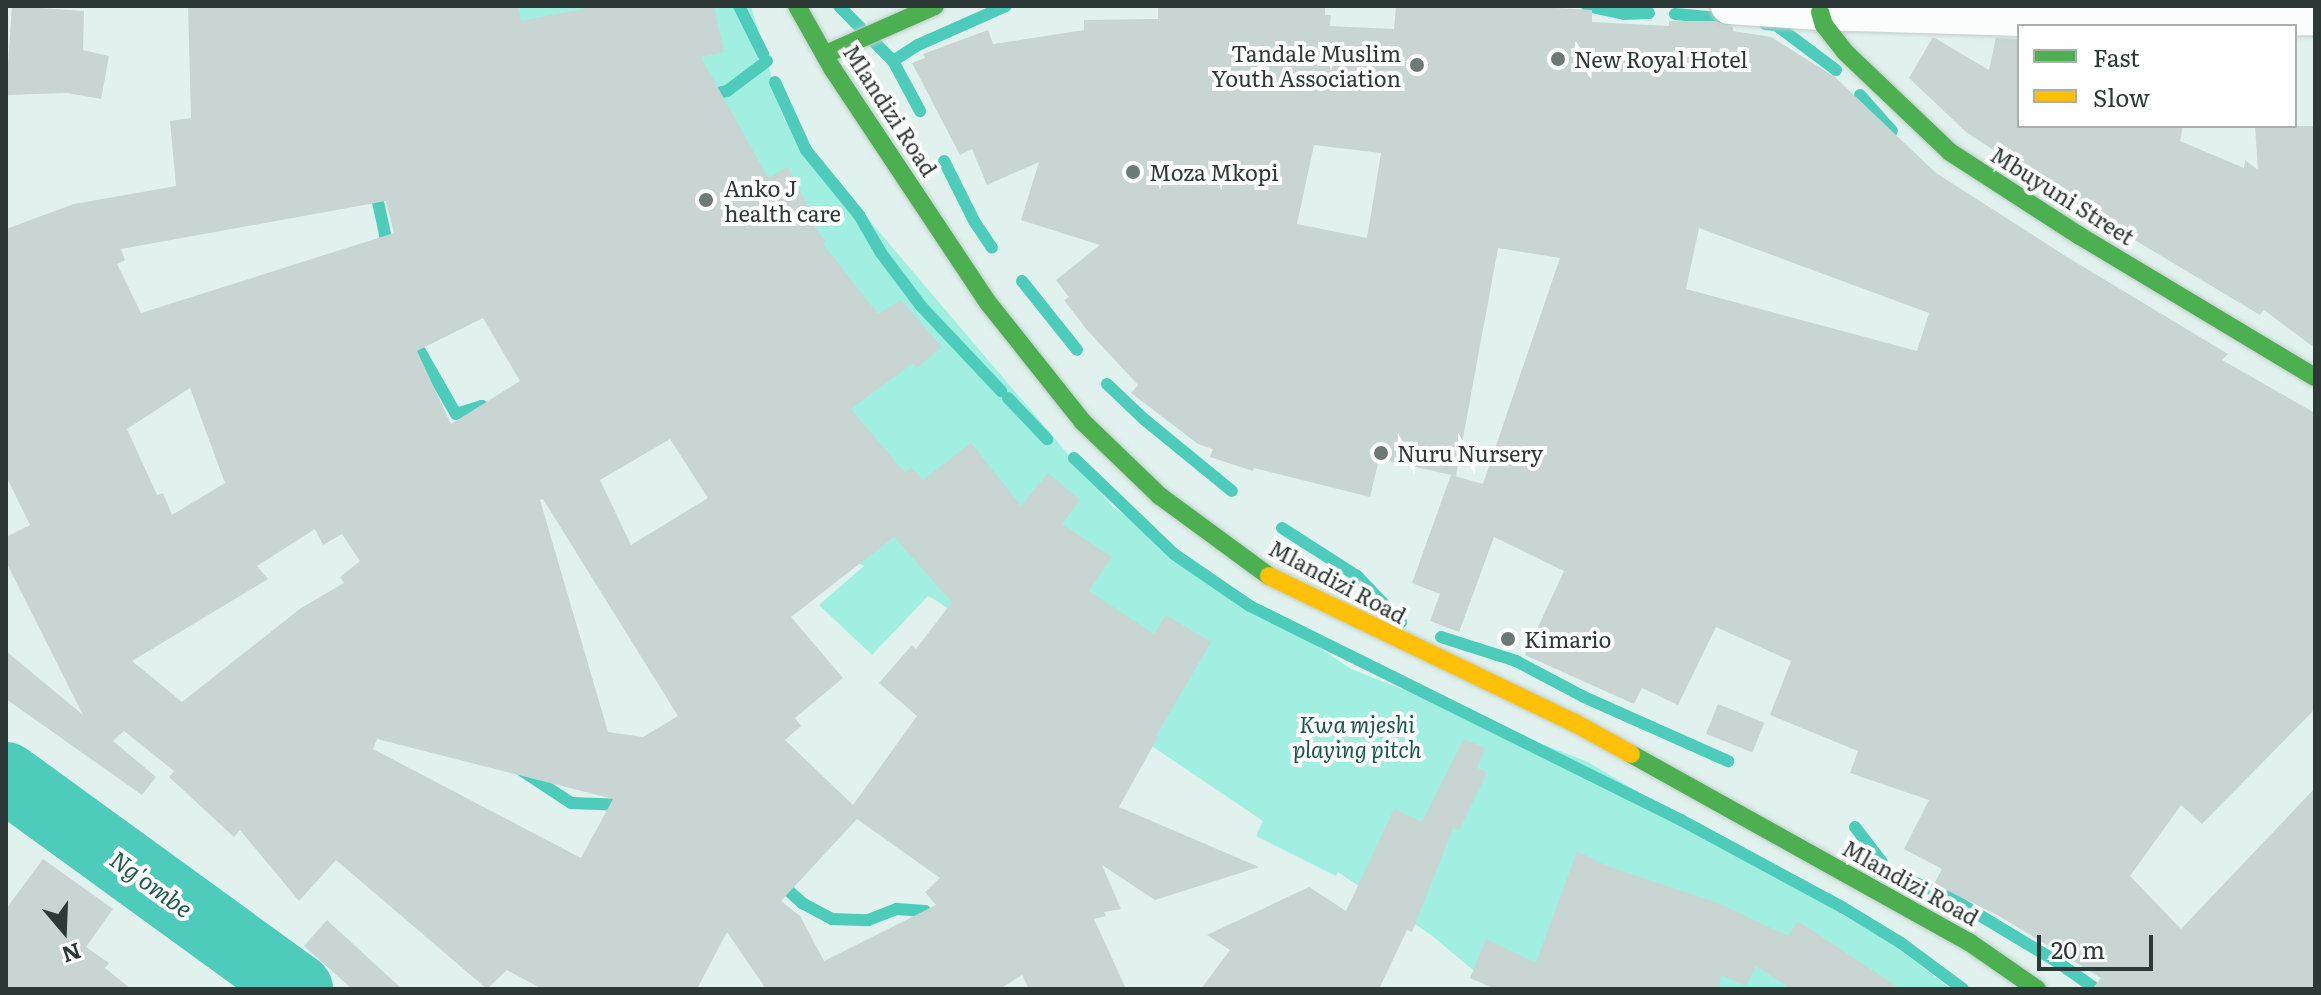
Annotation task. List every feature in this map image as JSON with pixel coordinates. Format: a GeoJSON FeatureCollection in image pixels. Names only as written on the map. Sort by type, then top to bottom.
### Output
{"type":"FeatureCollection","features":[{"type":"Feature","properties":{"kind":"street","name":"Mlandizi Road"},"geometry":{"type":"LineString","coordinates":[[797,6],[832,68],[989,304],[1083,422],[1160,496],[1274,580],[1575,723],[1969,942],[2037,989]]}},
{"type":"Feature","properties":{"kind":"street"},"geometry":{"type":"LineString","coordinates":[[826,54],[935,6]]}},
{"type":"Feature","properties":{"kind":"street"},"geometry":{"type":"LineString","coordinates":[[1729,6],[2083,20],[2315,17]]}},
{"type":"Feature","properties":{"kind":"street","name":"Mbuyuni Street"},"geometry":{"type":"LineString","coordinates":[[1820,12],[1824,25],[1845,52],[1950,152],[2080,236],[2315,377]]}},
{"type":"Feature","properties":{"kind":"green space","name":"Kwa mjeshi playing pitch"},"geometry":{"type":"Polygon","coordinates":[[[484,6],[751,6],[784,120],[1113,507],[1351,669],[1588,762],[1895,946],[1951,989],[1496,989],[1431,935],[1338,872],[1336,876],[1256,836],[1263,821],[932,598],[928,596],[872,655],[819,605],[864,566],[797,535],[484,6]]]}},
{"type":"Feature","properties":{"kind":"building"},"geometry":{"type":"Polygon","coordinates":[[[12,6],[84,11],[83,50],[109,56],[101,99],[67,93],[6,95],[12,6]]]}},
{"type":"Feature","properties":{"kind":"building"},"geometry":{"type":"Polygon","coordinates":[[[188,6],[518,6],[521,21],[598,6],[714,6],[724,52],[701,57],[768,178],[788,167],[808,207],[803,211],[826,242],[823,244],[878,314],[901,300],[942,347],[917,368],[913,363],[851,409],[905,473],[911,467],[923,480],[971,443],[1021,506],[1048,473],[1080,500],[1062,524],[1112,557],[1089,591],[1154,634],[1166,615],[1211,642],[1119,807],[1259,867],[1155,900],[1102,865],[1121,909],[1104,912],[1106,916],[1094,919],[1126,989],[1029,989],[1022,975],[1000,989],[766,989],[727,932],[697,989],[542,989],[507,970],[487,989],[336,860],[299,901],[240,830],[234,837],[169,777],[174,771],[124,731],[113,741],[156,777],[142,795],[6,699],[6,651],[83,715],[6,562],[6,537],[30,525],[6,476],[6,229],[74,204],[176,186],[170,121],[191,118],[188,6]],[[386,201],[121,249],[125,260],[117,264],[141,313],[394,233],[386,201]],[[483,318],[417,351],[451,424],[520,381],[483,318]],[[190,388],[127,429],[157,495],[163,493],[172,515],[225,483],[190,388]],[[670,439],[600,480],[631,545],[708,498],[670,439]],[[543,499],[540,500],[608,732],[643,737],[678,716],[543,499]],[[315,529],[257,566],[268,579],[132,661],[182,702],[301,608],[344,583],[340,577],[360,561],[342,534],[323,545],[315,529]],[[894,537],[791,617],[843,678],[795,718],[801,726],[785,740],[853,805],[917,716],[879,683],[912,645],[916,649],[952,602],[894,537]],[[377,739],[373,749],[581,858],[613,799],[377,739]],[[857,819],[781,901],[800,916],[824,961],[936,905],[925,892],[940,878],[857,819]]]}},
{"type":"Feature","properties":{"kind":"building"},"geometry":{"type":"Polygon","coordinates":[[[1158,6],[1325,6],[1325,15],[1331,15],[1330,26],[1394,29],[1396,6],[1520,6],[1592,10],[1592,22],[1669,26],[1669,21],[1715,21],[1733,27],[1733,31],[1771,37],[1835,77],[1936,173],[2228,354],[2222,360],[2315,413],[2315,709],[2202,824],[2181,805],[2130,876],[2181,929],[2315,788],[2315,989],[2092,989],[2101,978],[1999,916],[1934,884],[1942,869],[1904,849],[1929,800],[1850,773],[1858,751],[1770,715],[1791,661],[1716,627],[1678,705],[1642,688],[1634,704],[1525,655],[1564,571],[1494,537],[1459,632],[1430,621],[1440,594],[1412,583],[1451,475],[1483,484],[1560,258],[1498,248],[1456,476],[1379,459],[1370,497],[1254,468],[1253,471],[1210,457],[1213,449],[1198,444],[1131,393],[1138,385],[1087,330],[1064,300],[1069,297],[1056,280],[1100,245],[1021,220],[1039,162],[987,185],[972,149],[960,155],[912,63],[925,58],[923,54],[988,30],[993,44],[1084,30],[1084,20],[1158,19],[1158,6]],[[1314,145],[1297,224],[1367,238],[1381,153],[1314,145]],[[1699,228],[1686,289],[1917,351],[1929,313],[1699,228]]]}},
{"type":"Feature","properties":{"kind":"building"},"geometry":{"type":"Polygon","coordinates":[[[1933,37],[1989,70],[1996,38],[2017,39],[2017,128],[2183,128],[2180,141],[2244,168],[2245,160],[2258,170],[2255,128],[2315,126],[2315,348],[2264,310],[2260,315],[2093,215],[1966,132],[1909,78],[1933,37]]]}},
{"type":"Feature","properties":{"kind":"building"},"geometry":{"type":"Polygon","coordinates":[[[1718,704],[1764,723],[1752,752],[1706,734],[1718,704]]]}},
{"type":"Feature","properties":{"kind":"building"},"geometry":{"type":"Polygon","coordinates":[[[1464,739],[1485,748],[1477,768],[1487,773],[1459,830],[1453,828],[1412,932],[1407,930],[1379,989],[1201,989],[1230,950],[1207,935],[1309,887],[1346,911],[1394,809],[1422,822],[1464,739]]]}},
{"type":"Feature","properties":{"kind":"building"},"geometry":{"type":"Polygon","coordinates":[[[1577,851],[1607,866],[1718,903],[1788,936],[1798,921],[1901,989],[1791,989],[1756,966],[1746,986],[1721,975],[1719,989],[1495,989],[1470,978],[1486,939],[1536,963],[1577,851]]]}},
{"type":"Feature","properties":{"kind":"building"},"geometry":{"type":"Polygon","coordinates":[[[43,859],[113,909],[86,947],[109,963],[105,968],[131,989],[6,989],[6,909],[43,859]]]}},
{"type":"Feature","properties":{"kind":"building"},"geometry":{"type":"Polygon","coordinates":[[[327,920],[402,989],[352,989],[304,946],[327,920]]]}},
{"type":"Feature","properties":{"kind":"waterway"},"geometry":{"type":"LineString","coordinates":[[739,6],[763,54]]}},
{"type":"Feature","properties":{"kind":"waterway"},"geometry":{"type":"LineString","coordinates":[[839,6],[893,61],[920,111]]}},
{"type":"Feature","properties":{"kind":"waterway"},"geometry":{"type":"LineString","coordinates":[[893,61],[918,45],[1006,6]]}},
{"type":"Feature","properties":{"kind":"waterway"},"geometry":{"type":"LineString","coordinates":[[1587,6],[1624,14],[1649,13]]}},
{"type":"Feature","properties":{"kind":"waterway"},"geometry":{"type":"LineString","coordinates":[[1675,14],[1731,19]]}},
{"type":"Feature","properties":{"kind":"waterway"},"geometry":{"type":"LineString","coordinates":[[1765,24],[1776,25],[1836,70]]}},
{"type":"Feature","properties":{"kind":"waterway"},"geometry":{"type":"LineString","coordinates":[[705,96],[727,91],[767,61]]}},
{"type":"Feature","properties":{"kind":"waterway"},"geometry":{"type":"LineString","coordinates":[[775,82],[806,150],[859,215],[881,253],[921,306],[1001,391]]}},
{"type":"Feature","properties":{"kind":"waterway"},"geometry":{"type":"LineString","coordinates":[[1860,95],[1892,131]]}},
{"type":"Feature","properties":{"kind":"waterway"},"geometry":{"type":"LineString","coordinates":[[944,161],[974,221],[992,248]]}},
{"type":"Feature","properties":{"kind":"waterway"},"geometry":{"type":"LineString","coordinates":[[375,188],[388,248]]}},
{"type":"Feature","properties":{"kind":"waterway"},"geometry":{"type":"LineString","coordinates":[[1022,281],[1077,350]]}},
{"type":"Feature","properties":{"kind":"waterway"},"geometry":{"type":"LineString","coordinates":[[413,339],[456,414],[482,406],[488,419]]}},
{"type":"Feature","properties":{"kind":"waterway"},"geometry":{"type":"LineString","coordinates":[[1107,384],[1145,420],[1232,491]]}},
{"type":"Feature","properties":{"kind":"waterway"},"geometry":{"type":"LineString","coordinates":[[1008,398],[1047,439]]}},
{"type":"Feature","properties":{"kind":"waterway"},"geometry":{"type":"LineString","coordinates":[[1074,458],[1174,554],[1250,606],[1681,820],[1842,907],[1901,943],[1963,989]]}},
{"type":"Feature","properties":{"kind":"waterway"},"geometry":{"type":"LineString","coordinates":[[1282,528],[1357,576],[1401,622]]}},
{"type":"Feature","properties":{"kind":"waterway"},"geometry":{"type":"LineString","coordinates":[[1441,637],[1516,661],[1584,697],[1728,761]]}},
{"type":"Feature","properties":{"kind":"waterway"},"geometry":{"type":"LineString","coordinates":[[521,770],[571,803],[625,805]]}},
{"type":"Feature","properties":{"kind":"waterway","name":"Ng'ombe"},"geometry":{"type":"LineString","coordinates":[[6,777],[298,989]]}},
{"type":"Feature","properties":{"kind":"waterway"},"geometry":{"type":"LineString","coordinates":[[1855,827],[1882,862]]}},
{"type":"Feature","properties":{"kind":"waterway"},"geometry":{"type":"LineString","coordinates":[[1911,881],[1946,895],[2056,961],[2096,989]]}},
{"type":"Feature","properties":{"kind":"waterway"},"geometry":{"type":"LineString","coordinates":[[780,883],[802,903],[832,919],[868,920],[897,909],[925,911],[932,924]]}},
{"type":"Feature","properties":{"kind":"traffic: fast"},"geometry":{"type":"LineString","coordinates":[[797,6],[832,68],[989,304],[1083,422],[1160,496],[1269,576]]}},
{"type":"Feature","properties":{"kind":"traffic: fast"},"geometry":{"type":"LineString","coordinates":[[826,54],[935,6]]}},
{"type":"Feature","properties":{"kind":"traffic: fast"},"geometry":{"type":"LineString","coordinates":[[1820,12],[1824,25],[1845,52],[1950,152],[2080,236],[2315,377]]}},
{"type":"Feature","properties":{"kind":"traffic: fast"},"geometry":{"type":"LineString","coordinates":[[1631,754],[1969,942],[2037,989]]}},
{"type":"Feature","properties":{"kind":"traffic: slow"},"geometry":{"type":"LineString","coordinates":[[1269,576],[1575,723],[1631,754]]}},
{"type":"Feature","properties":{"kind":"place","name":"New Royal Hotel"},"geometry":{"type":"Point","coordinates":[1558,59]}},
{"type":"Feature","properties":{"kind":"place","name":"Tandale Muslim Youth Association"},"geometry":{"type":"Point","coordinates":[1417,65]}},
{"type":"Feature","properties":{"kind":"place","name":"Moza Mkopi"},"geometry":{"type":"Point","coordinates":[1133,172]}},
{"type":"Feature","properties":{"kind":"place","name":"Anko J health care"},"geometry":{"type":"Point","coordinates":[706,200]}},
{"type":"Feature","properties":{"kind":"place","name":"Nuru Nursery"},"geometry":{"type":"Point","coordinates":[1381,453]}},
{"type":"Feature","properties":{"kind":"place","name":"Kimario"},"geometry":{"type":"Point","coordinates":[1508,639]}}]}
